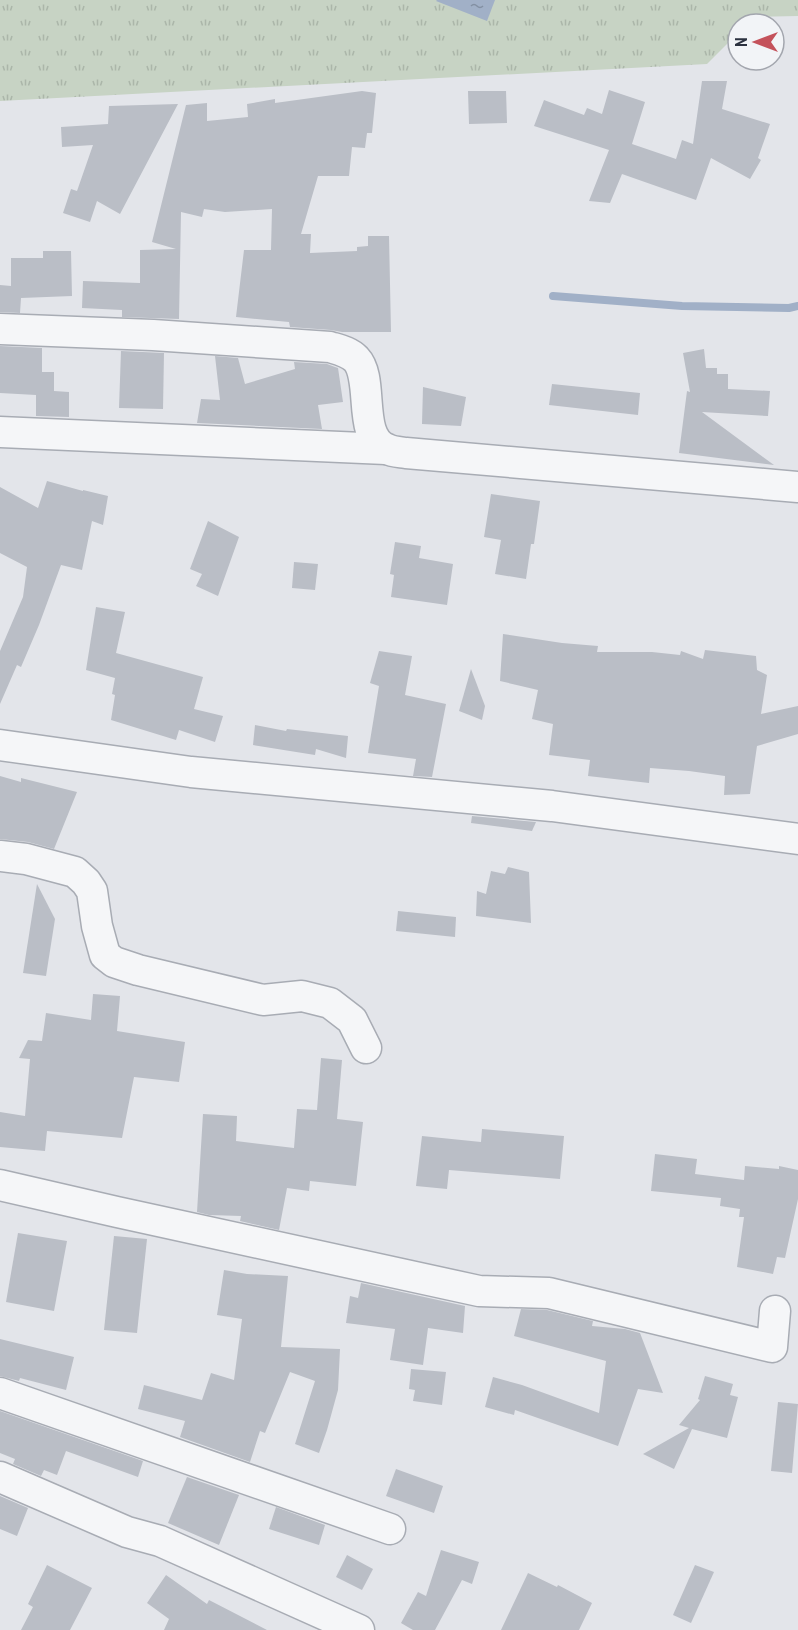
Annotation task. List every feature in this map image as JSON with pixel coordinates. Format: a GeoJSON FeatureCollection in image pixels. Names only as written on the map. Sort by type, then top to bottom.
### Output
{"type":"FeatureCollection","features":[{"type":"Feature","properties":{"kind":"street"},"geometry":{"type":"LineString","coordinates":[[0,329],[153,335],[330,347],[346,352],[357,360],[363,370],[369,422],[374,438],[386,449]]}},
{"type":"Feature","properties":{"kind":"street"},"geometry":{"type":"LineString","coordinates":[[0,432],[386,449],[406,453],[798,487]]}},
{"type":"Feature","properties":{"kind":"street"},"geometry":{"type":"LineString","coordinates":[[0,745],[191,772],[552,806],[798,840]]}},
{"type":"Feature","properties":{"kind":"street"},"geometry":{"type":"LineString","coordinates":[[0,856],[26,859],[75,872],[86,882],[92,891],[97,926],[105,955],[114,962],[138,970],[263,1000],[302,996],[330,1003],[352,1020],[366,1048]]}},
{"type":"Feature","properties":{"kind":"street"},"geometry":{"type":"LineString","coordinates":[[0,1185],[479,1291],[549,1293],[772,1347],[775,1311]]}},
{"type":"Feature","properties":{"kind":"street"},"geometry":{"type":"LineString","coordinates":[[0,1393],[390,1529]]}},
{"type":"Feature","properties":{"kind":"street"},"geometry":{"type":"LineString","coordinates":[[0,1477],[127,1532],[160,1541],[359,1630]]}},
{"type":"Feature","properties":{"kind":"street"},"geometry":{"type":"LineString","coordinates":[[127,1532],[145,1546],[167,1558],[320,1630]]}},
{"type":"Feature","properties":{"kind":"green space"},"geometry":{"type":"Polygon","coordinates":[[[0,0],[798,0],[798,16],[786,16],[786,12],[726,12],[726,45],[707,64],[0,101],[0,0]]]}},
{"type":"Feature","properties":{"kind":"water"},"geometry":{"type":"Polygon","coordinates":[[[437,0],[495,0],[487,21],[437,0]]]}},
{"type":"Feature","properties":{"kind":"building"},"geometry":{"type":"Polygon","coordinates":[[[702,81],[727,81],[722,109],[770,124],[758,158],[761,160],[750,179],[711,158],[696,200],[622,174],[610,203],[589,201],[609,150],[534,126],[544,100],[584,115],[587,108],[602,114],[609,90],[645,102],[632,144],[676,159],[682,140],[693,144],[702,81]]]}},
{"type":"Feature","properties":{"kind":"building"},"geometry":{"type":"Polygon","coordinates":[[[362,91],[376,93],[372,133],[367,133],[365,148],[352,147],[349,176],[318,176],[301,234],[311,234],[310,253],[357,251],[357,247],[368,246],[368,236],[389,236],[391,332],[342,332],[290,327],[289,322],[236,317],[244,250],[271,250],[272,209],[225,212],[204,209],[202,217],[181,212],[179,319],[122,317],[122,310],[82,308],[83,281],[140,283],[140,250],[176,249],[152,242],[186,105],[207,103],[207,121],[248,117],[247,104],[275,99],[275,103],[362,91]]]}},
{"type":"Feature","properties":{"kind":"building"},"geometry":{"type":"Polygon","coordinates":[[[468,91],[506,91],[507,123],[469,124],[468,91]]]}},
{"type":"Feature","properties":{"kind":"building"},"geometry":{"type":"Polygon","coordinates":[[[178,104],[120,214],[97,201],[90,222],[63,213],[71,189],[77,191],[93,145],[62,147],[61,127],[108,124],[109,106],[178,104]]]}},
{"type":"Feature","properties":{"kind":"building"},"geometry":{"type":"Polygon","coordinates":[[[43,251],[71,251],[72,296],[21,298],[20,313],[0,312],[0,285],[11,286],[11,258],[43,258],[43,251]]]}},
{"type":"Feature","properties":{"kind":"building"},"geometry":{"type":"Polygon","coordinates":[[[0,346],[42,348],[42,372],[54,372],[54,391],[69,392],[69,417],[36,416],[36,395],[0,393],[0,346]]]}},
{"type":"Feature","properties":{"kind":"building"},"geometry":{"type":"Polygon","coordinates":[[[704,349],[706,368],[717,368],[717,374],[728,374],[728,389],[770,391],[768,416],[702,412],[774,465],[679,453],[687,391],[690,392],[683,353],[704,349]]]}},
{"type":"Feature","properties":{"kind":"building"},"geometry":{"type":"Polygon","coordinates":[[[121,351],[164,353],[163,409],[119,408],[121,351]]]}},
{"type":"Feature","properties":{"kind":"building"},"geometry":{"type":"Polygon","coordinates":[[[215,356],[238,358],[245,384],[295,369],[294,362],[327,364],[338,368],[343,402],[318,405],[322,429],[197,423],[201,399],[220,400],[215,356]]]}},
{"type":"Feature","properties":{"kind":"building"},"geometry":{"type":"Polygon","coordinates":[[[552,384],[640,393],[638,415],[549,405],[552,384]]]}},
{"type":"Feature","properties":{"kind":"building"},"geometry":{"type":"Polygon","coordinates":[[[423,387],[466,397],[461,426],[422,424],[423,387]]]}},
{"type":"Feature","properties":{"kind":"building"},"geometry":{"type":"Polygon","coordinates":[[[47,481],[108,496],[103,525],[92,521],[82,570],[61,565],[21,667],[17,665],[0,704],[0,651],[23,597],[27,567],[0,553],[0,487],[38,508],[47,481]]]}},
{"type":"Feature","properties":{"kind":"building"},"geometry":{"type":"Polygon","coordinates":[[[491,494],[540,501],[526,579],[495,574],[501,540],[484,537],[491,494]]]}},
{"type":"Feature","properties":{"kind":"building"},"geometry":{"type":"Polygon","coordinates":[[[208,521],[239,537],[218,596],[196,586],[202,574],[190,569],[208,521]]]}},
{"type":"Feature","properties":{"kind":"building"},"geometry":{"type":"Polygon","coordinates":[[[395,542],[421,546],[419,558],[453,564],[447,605],[391,597],[394,575],[390,574],[395,542]]]}},
{"type":"Feature","properties":{"kind":"building"},"geometry":{"type":"Polygon","coordinates":[[[294,562],[318,564],[315,590],[292,588],[294,562]]]}},
{"type":"Feature","properties":{"kind":"building"},"geometry":{"type":"Polygon","coordinates":[[[96,607],[125,612],[116,653],[203,677],[194,709],[223,716],[215,742],[179,730],[176,740],[111,720],[115,678],[86,670],[96,607]]]}},
{"type":"Feature","properties":{"kind":"building"},"geometry":{"type":"Polygon","coordinates":[[[503,634],[598,646],[597,652],[652,652],[680,655],[681,651],[703,659],[705,650],[756,656],[757,670],[767,675],[761,714],[798,706],[798,734],[757,746],[750,794],[724,795],[725,776],[689,771],[650,768],[649,783],[588,776],[590,760],[549,755],[553,724],[532,719],[538,690],[500,681],[503,634]]]}},
{"type":"Feature","properties":{"kind":"building"},"geometry":{"type":"Polygon","coordinates":[[[379,651],[412,656],[405,695],[446,704],[432,777],[413,776],[416,759],[368,753],[379,686],[370,683],[379,651]]]}},
{"type":"Feature","properties":{"kind":"building"},"geometry":{"type":"Polygon","coordinates":[[[471,669],[485,706],[482,720],[459,711],[471,669]]]}},
{"type":"Feature","properties":{"kind":"building"},"geometry":{"type":"Polygon","coordinates":[[[255,725],[286,731],[287,729],[348,736],[346,758],[316,749],[315,755],[253,745],[255,725]]]}},
{"type":"Feature","properties":{"kind":"building"},"geometry":{"type":"Polygon","coordinates":[[[0,776],[21,782],[21,778],[77,792],[54,849],[28,842],[0,839],[0,776]]]}},
{"type":"Feature","properties":{"kind":"building"},"geometry":{"type":"Polygon","coordinates":[[[472,816],[536,822],[532,831],[471,823],[472,816]]]}},
{"type":"Feature","properties":{"kind":"building"},"geometry":{"type":"Polygon","coordinates":[[[508,867],[529,872],[531,923],[476,916],[477,891],[486,894],[491,871],[505,874],[508,867]]]}},
{"type":"Feature","properties":{"kind":"building"},"geometry":{"type":"Polygon","coordinates":[[[37,884],[55,919],[46,976],[23,973],[37,884]]]}},
{"type":"Feature","properties":{"kind":"building"},"geometry":{"type":"Polygon","coordinates":[[[398,911],[456,917],[455,937],[396,931],[398,911]]]}},
{"type":"Feature","properties":{"kind":"building"},"geometry":{"type":"Polygon","coordinates":[[[93,994],[120,996],[117,1031],[185,1042],[179,1082],[134,1077],[122,1138],[47,1131],[45,1151],[0,1147],[0,1112],[25,1116],[30,1059],[19,1058],[28,1040],[42,1041],[46,1013],[91,1020],[93,994]]]}},
{"type":"Feature","properties":{"kind":"building"},"geometry":{"type":"Polygon","coordinates":[[[321,1058],[342,1060],[337,1119],[363,1122],[356,1186],[310,1181],[309,1191],[287,1188],[279,1230],[240,1221],[241,1216],[209,1215],[197,1212],[203,1114],[237,1116],[236,1141],[294,1148],[297,1109],[317,1110],[321,1058]]]}},
{"type":"Feature","properties":{"kind":"building"},"geometry":{"type":"Polygon","coordinates":[[[482,1129],[564,1136],[560,1179],[449,1170],[447,1189],[416,1186],[422,1136],[481,1142],[482,1129]]]}},
{"type":"Feature","properties":{"kind":"building"},"geometry":{"type":"Polygon","coordinates":[[[655,1154],[697,1159],[695,1174],[744,1180],[745,1166],[779,1169],[779,1166],[798,1170],[798,1199],[785,1258],[777,1257],[773,1274],[737,1267],[744,1217],[739,1217],[740,1209],[720,1206],[721,1198],[651,1191],[655,1154]]]}},
{"type":"Feature","properties":{"kind":"building"},"geometry":{"type":"Polygon","coordinates":[[[18,1233],[67,1241],[54,1311],[6,1302],[18,1233]]]}},
{"type":"Feature","properties":{"kind":"building"},"geometry":{"type":"Polygon","coordinates":[[[114,1236],[147,1239],[137,1333],[104,1330],[114,1236]]]}},
{"type":"Feature","properties":{"kind":"building"},"geometry":{"type":"Polygon","coordinates":[[[224,1270],[247,1274],[288,1276],[281,1347],[340,1349],[338,1390],[319,1453],[295,1444],[315,1381],[290,1372],[265,1433],[260,1431],[250,1462],[180,1437],[185,1421],[138,1409],[144,1385],[202,1400],[211,1373],[234,1380],[242,1319],[217,1315],[224,1270]]]}},
{"type":"Feature","properties":{"kind":"building"},"geometry":{"type":"Polygon","coordinates":[[[361,1283],[465,1306],[463,1333],[428,1328],[423,1365],[390,1360],[395,1329],[346,1323],[350,1296],[358,1298],[361,1283]]]}},
{"type":"Feature","properties":{"kind":"building"},"geometry":{"type":"Polygon","coordinates":[[[521,1309],[547,1310],[593,1321],[592,1326],[640,1333],[663,1393],[638,1389],[618,1446],[515,1410],[514,1415],[485,1407],[493,1377],[599,1413],[606,1361],[514,1336],[521,1309]]]}},
{"type":"Feature","properties":{"kind":"building"},"geometry":{"type":"Polygon","coordinates":[[[0,1339],[74,1357],[66,1390],[20,1378],[19,1381],[0,1376],[0,1339]]]}},
{"type":"Feature","properties":{"kind":"building"},"geometry":{"type":"Polygon","coordinates":[[[411,1369],[446,1372],[442,1405],[413,1401],[415,1390],[409,1389],[411,1369]]]}},
{"type":"Feature","properties":{"kind":"building"},"geometry":{"type":"Polygon","coordinates":[[[705,1376],[733,1384],[730,1395],[738,1397],[727,1438],[692,1429],[674,1469],[643,1454],[689,1428],[679,1425],[700,1400],[698,1399],[705,1376]]]}},
{"type":"Feature","properties":{"kind":"building"},"geometry":{"type":"Polygon","coordinates":[[[778,1402],[798,1404],[792,1473],[771,1471],[778,1402]]]}},
{"type":"Feature","properties":{"kind":"building"},"geometry":{"type":"Polygon","coordinates":[[[0,1411],[143,1461],[138,1477],[66,1451],[57,1475],[44,1470],[41,1476],[13,1464],[15,1459],[0,1453],[0,1411]]]}},
{"type":"Feature","properties":{"kind":"building"},"geometry":{"type":"Polygon","coordinates":[[[396,1469],[443,1486],[434,1513],[386,1496],[396,1469]]]}},
{"type":"Feature","properties":{"kind":"building"},"geometry":{"type":"Polygon","coordinates":[[[187,1477],[239,1495],[219,1545],[168,1523],[187,1477]]]}},
{"type":"Feature","properties":{"kind":"building"},"geometry":{"type":"Polygon","coordinates":[[[0,1496],[28,1508],[17,1536],[0,1529],[0,1496]]]}},
{"type":"Feature","properties":{"kind":"building"},"geometry":{"type":"Polygon","coordinates":[[[276,1507],[325,1525],[319,1545],[269,1529],[276,1507]]]}},
{"type":"Feature","properties":{"kind":"building"},"geometry":{"type":"Polygon","coordinates":[[[441,1550],[479,1562],[472,1584],[462,1580],[435,1630],[413,1630],[401,1623],[418,1592],[426,1596],[441,1550]]]}},
{"type":"Feature","properties":{"kind":"building"},"geometry":{"type":"Polygon","coordinates":[[[347,1555],[373,1569],[362,1590],[336,1577],[347,1555]]]}},
{"type":"Feature","properties":{"kind":"building"},"geometry":{"type":"Polygon","coordinates":[[[47,1565],[92,1588],[70,1630],[21,1630],[33,1607],[28,1604],[47,1565]]]}},
{"type":"Feature","properties":{"kind":"building"},"geometry":{"type":"Polygon","coordinates":[[[695,1565],[714,1572],[691,1623],[673,1615],[695,1565]]]}},
{"type":"Feature","properties":{"kind":"building"},"geometry":{"type":"Polygon","coordinates":[[[528,1573],[557,1587],[558,1585],[592,1603],[579,1630],[501,1630],[528,1573]]]}},
{"type":"Feature","properties":{"kind":"building"},"geometry":{"type":"Polygon","coordinates":[[[166,1575],[207,1604],[209,1600],[267,1630],[164,1630],[169,1619],[147,1603],[166,1575]]]}},
{"type":"Feature","properties":{"kind":"waterway"},"geometry":{"type":"LineString","coordinates":[[553,296],[682,306],[789,308],[798,306]]}}]}
